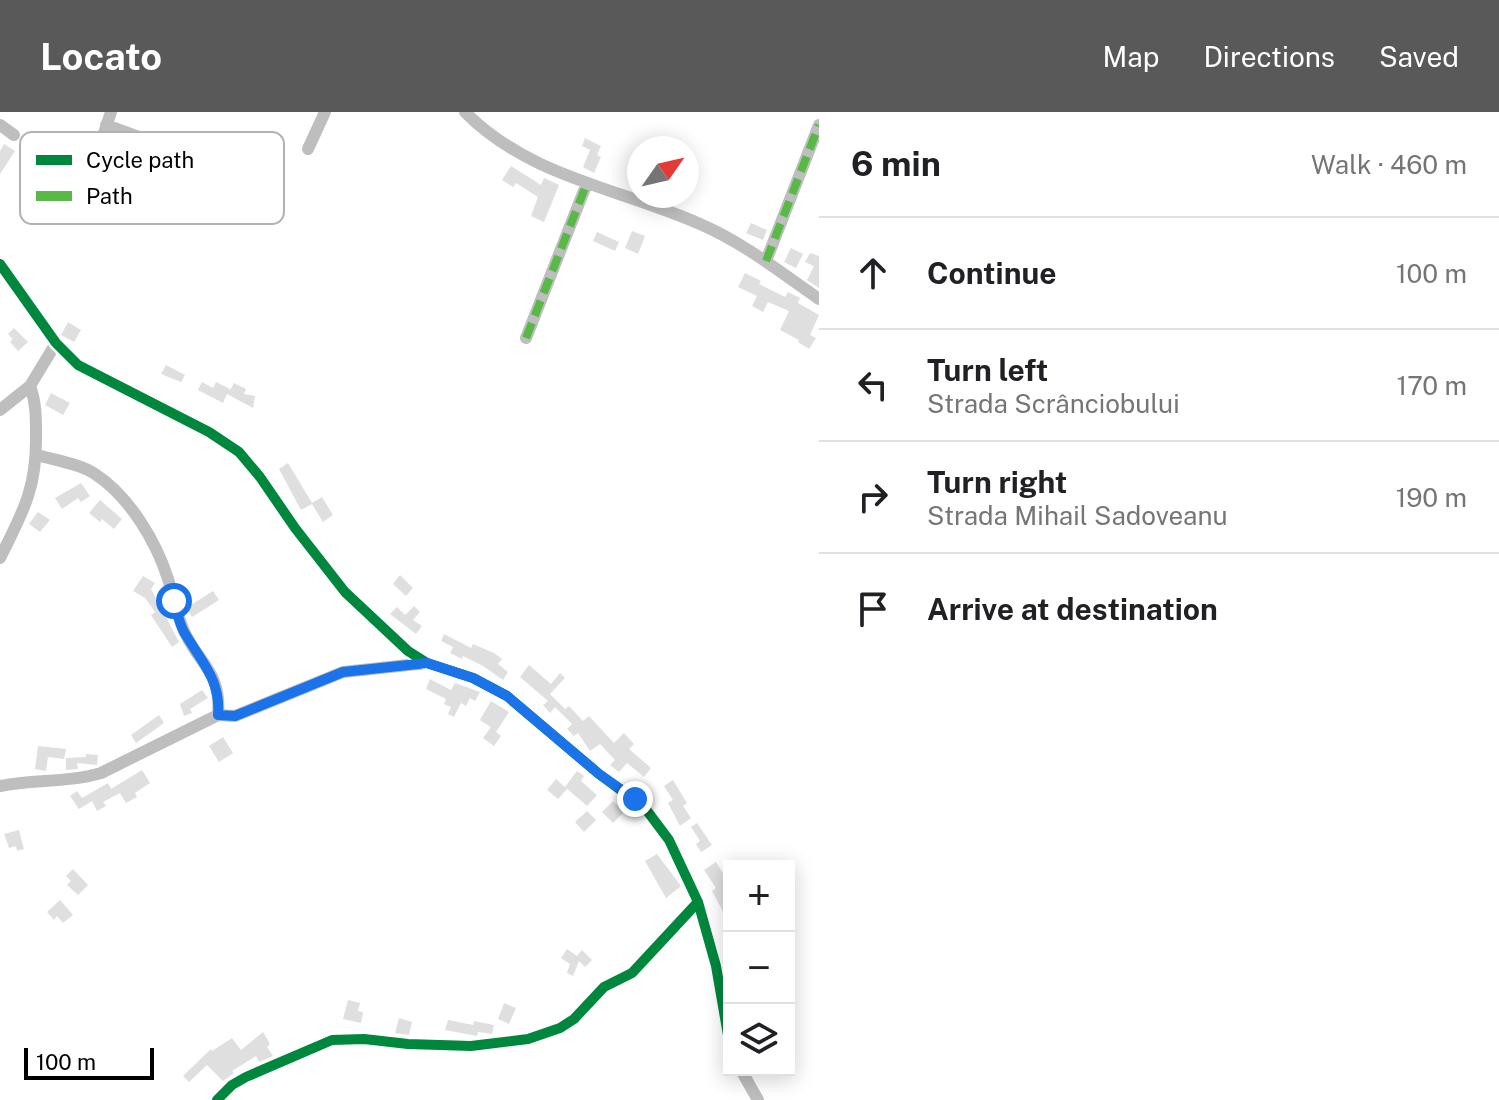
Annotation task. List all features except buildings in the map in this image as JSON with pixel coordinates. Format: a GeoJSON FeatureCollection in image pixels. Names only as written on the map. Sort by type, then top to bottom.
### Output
{"type":"FeatureCollection","features":[{"type":"Feature","properties":{"kind":"street"},"geometry":{"type":"LineString","coordinates":[[104,132],[111,112]]}},
{"type":"Feature","properties":{"kind":"street"},"geometry":{"type":"LineString","coordinates":[[308,149],[325,112]]}},
{"type":"Feature","properties":{"kind":"street"},"geometry":{"type":"LineString","coordinates":[[465,112],[476,124],[536,164],[699,223],[732,239],[819,299]]}},
{"type":"Feature","properties":{"kind":"street"},"geometry":{"type":"LineString","coordinates":[[0,125],[14,135]]}},
{"type":"Feature","properties":{"kind":"street"},"geometry":{"type":"LineString","coordinates":[[106,125],[125,132]]}},
{"type":"Feature","properties":{"kind":"street"},"geometry":{"type":"LineString","coordinates":[[766,261],[819,125]]}},
{"type":"Feature","properties":{"kind":"street"},"geometry":{"type":"LineString","coordinates":[[526,338],[587,183]]}},
{"type":"Feature","properties":{"kind":"street"},"geometry":{"type":"LineString","coordinates":[[0,264],[56,343],[78,365],[209,432],[239,452],[345,592],[408,651],[427,663],[473,678],[507,696],[599,774],[645,808],[669,840],[698,902],[713,953],[723,1008]]}},
{"type":"Feature","properties":{"kind":"street"},"geometry":{"type":"LineString","coordinates":[[0,410],[30,386],[56,343]]}},
{"type":"Feature","properties":{"kind":"street"},"geometry":{"type":"LineString","coordinates":[[0,558],[30,494],[37,455],[35,402],[30,386]]}},
{"type":"Feature","properties":{"kind":"street"},"geometry":{"type":"LineString","coordinates":[[37,455],[94,473],[117,493],[137,517],[160,558],[183,630],[214,678],[218,715]]}},
{"type":"Feature","properties":{"kind":"street"},"geometry":{"type":"LineString","coordinates":[[0,786],[27,780],[49,783],[81,779],[101,773],[218,715],[235,716],[343,672],[427,663]]}},
{"type":"Feature","properties":{"kind":"street"},"geometry":{"type":"LineString","coordinates":[[217,1100],[232,1085],[246,1077],[332,1040],[471,1046],[528,1039],[560,1028],[574,1019],[604,987],[632,973],[698,902]]}},
{"type":"Feature","properties":{"kind":"street"},"geometry":{"type":"LineString","coordinates":[[744,1076],[758,1100]]}},
{"type":"Feature","properties":{"kind":"marked path"},"geometry":{"type":"LineString","coordinates":[[766,261],[819,125]]}},
{"type":"Feature","properties":{"kind":"marked path"},"geometry":{"type":"LineString","coordinates":[[526,338],[587,183]]}},
{"type":"Feature","properties":{"kind":"cycle path"},"geometry":{"type":"LineString","coordinates":[[0,264],[56,343],[78,365],[209,432],[239,452],[345,592],[408,651],[427,663],[473,678],[507,696],[599,774],[645,808],[669,840],[698,902],[716,966],[723,1006]]}},
{"type":"Feature","properties":{"kind":"cycle path"},"geometry":{"type":"LineString","coordinates":[[217,1100],[232,1085],[246,1077],[332,1040],[471,1046],[528,1039],[560,1028],[574,1019],[604,987],[632,973],[698,902]]}},
{"type":"Feature","properties":{"kind":"route"},"geometry":{"type":"LineString","coordinates":[[174,601],[183,630],[214,678],[218,715],[235,716],[343,672],[427,663],[473,678],[507,696],[599,774],[635,799]]}}]}
